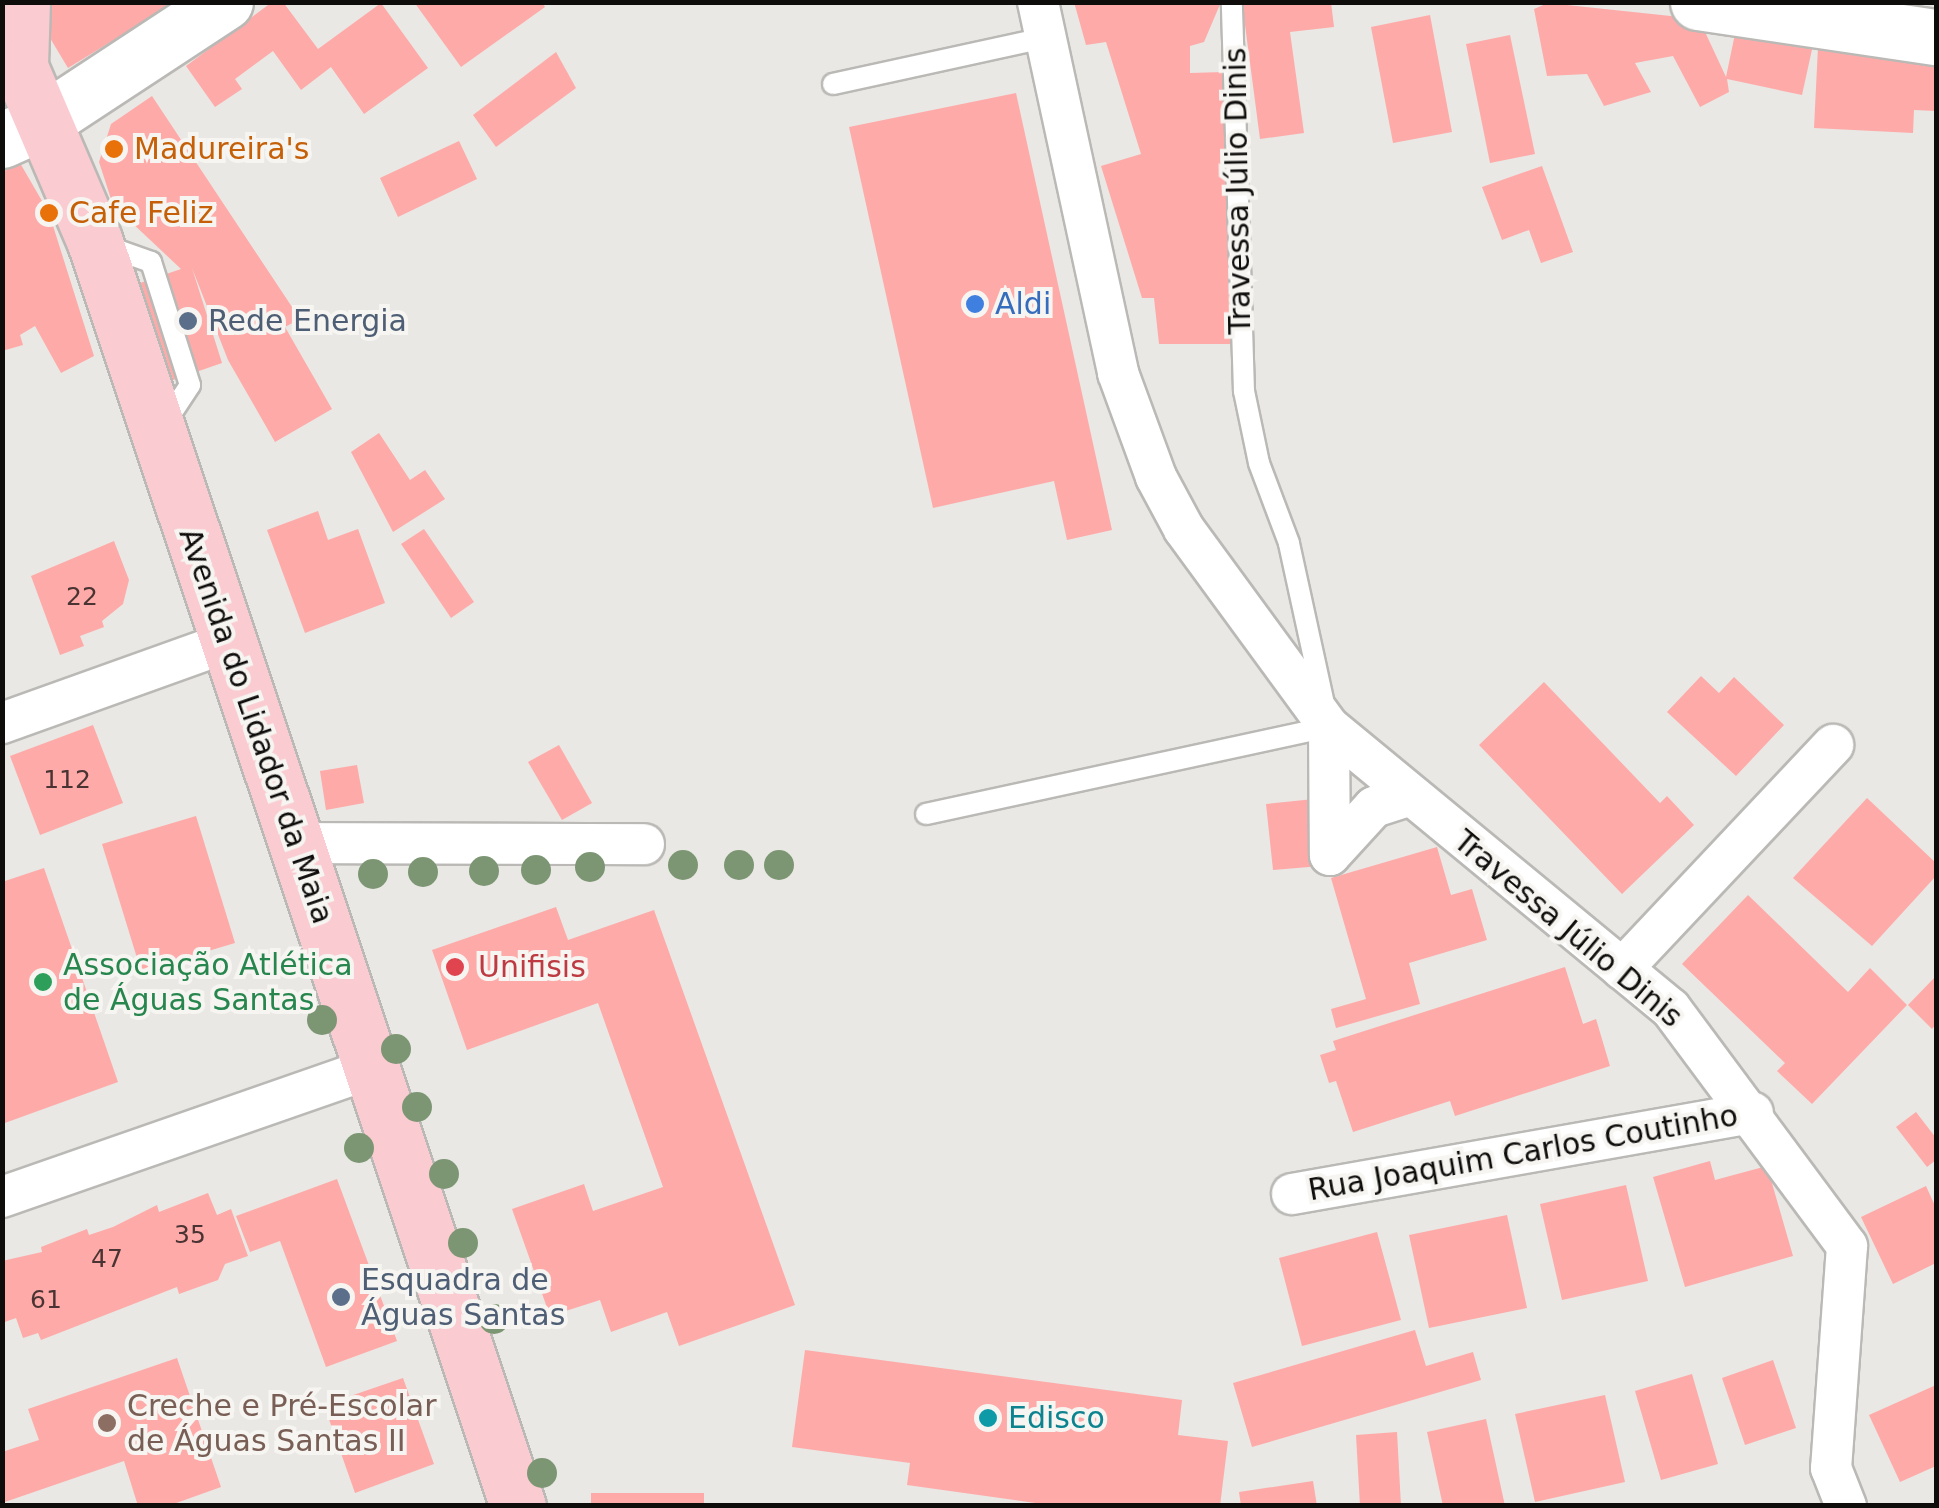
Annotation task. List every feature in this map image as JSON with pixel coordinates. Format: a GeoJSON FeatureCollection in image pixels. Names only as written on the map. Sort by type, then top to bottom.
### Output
{"type":"FeatureCollection","features":[{"type":"Feature","properties":{"kind":"main road","name":"Avenida do Lidador da Maia"},"geometry":{"type":"LineString","coordinates":[[22,2],[22,131],[95,242],[226,643],[373,1068],[518,1506]]}},
{"type":"Feature","properties":{"kind":"main road"},"geometry":{"type":"LineString","coordinates":[[22,131],[225,2]]}},
{"type":"Feature","properties":{"kind":"main road"},"geometry":{"type":"LineString","coordinates":[[1698,2],[1936,38]]}},
{"type":"Feature","properties":{"kind":"street"},"geometry":{"type":"LineString","coordinates":[[1043,20],[1118,372],[1156,478],[1214,573],[1329,728]]}},
{"type":"Feature","properties":{"kind":"street"},"geometry":{"type":"LineString","coordinates":[[2,722],[226,643]]}},
{"type":"Feature","properties":{"kind":"street","name":"Travessa Júlio Dinis"},"geometry":{"type":"LineString","coordinates":[[1329,728],[1671,1009],[1753,1113],[1846,1246],[1831,1468],[1846,1506]]}},
{"type":"Feature","properties":{"kind":"street","name":"Travessa Júlio Dinis"},"geometry":{"type":"LineString","coordinates":[[1329,728],[1330,855],[1374,806],[1408,796]]}},
{"type":"Feature","properties":{"kind":"street"},"geometry":{"type":"LineString","coordinates":[[1622,970],[1833,745]]}},
{"type":"Feature","properties":{"kind":"street"},"geometry":{"type":"LineString","coordinates":[[295,843],[644,844]]}},
{"type":"Feature","properties":{"kind":"street"},"geometry":{"type":"LineString","coordinates":[[2,1196],[373,1068]]}},
{"type":"Feature","properties":{"kind":"street","name":"Rua Joaquim Carlos Coutinho"},"geometry":{"type":"LineString","coordinates":[[1292,1194],[1753,1113]]}},
{"type":"Feature","properties":{"kind":"lane","name":"Travessa Júlio Dinis"},"geometry":{"type":"LineString","coordinates":[[1232,2],[1244,391],[1260,463],[1289,543],[1329,728]]}},
{"type":"Feature","properties":{"kind":"lane"},"geometry":{"type":"LineString","coordinates":[[833,84],[1043,20]]}},
{"type":"Feature","properties":{"kind":"lane"},"geometry":{"type":"LineString","coordinates":[[926,814],[1329,728]]}},
{"type":"Feature","properties":{"kind":"building"},"geometry":{"type":"Polygon","coordinates":[[[44,2],[176,2],[68,68],[44,28],[44,2]]]}},
{"type":"Feature","properties":{"kind":"building"},"geometry":{"type":"Polygon","coordinates":[[[272,2],[283,2],[318,49],[381,3],[428,68],[364,114],[331,67],[301,90],[273,51],[235,79],[242,89],[215,107],[186,66],[272,2]]]}},
{"type":"Feature","properties":{"kind":"building"},"geometry":{"type":"Polygon","coordinates":[[[414,2],[542,2],[545,7],[461,67],[414,2]]]}},
{"type":"Feature","properties":{"kind":"building"},"geometry":{"type":"Polygon","coordinates":[[[1074,2],[1221,2],[1204,42],[1190,46],[1190,73],[1224,72],[1224,126],[1232,151],[1233,344],[1159,344],[1154,298],[1142,298],[1101,166],[1141,154],[1106,42],[1086,45],[1074,2]]]}},
{"type":"Feature","properties":{"kind":"building"},"geometry":{"type":"Polygon","coordinates":[[[1242,2],[1331,2],[1334,27],[1290,32],[1304,133],[1260,139],[1242,2]]]}},
{"type":"Feature","properties":{"kind":"building"},"geometry":{"type":"Polygon","coordinates":[[[1548,3],[1699,19],[1726,77],[1736,29],[1813,45],[1802,95],[1727,79],[1729,92],[1700,107],[1673,56],[1635,63],[1651,92],[1604,106],[1587,74],[1547,76],[1534,9],[1548,3]]]}},
{"type":"Feature","properties":{"kind":"building"},"geometry":{"type":"Polygon","coordinates":[[[1430,15],[1452,132],[1393,143],[1371,27],[1430,15]]]}},
{"type":"Feature","properties":{"kind":"building"},"geometry":{"type":"Polygon","coordinates":[[[1510,35],[1535,154],[1490,163],[1466,44],[1510,35]]]}},
{"type":"Feature","properties":{"kind":"building"},"geometry":{"type":"Polygon","coordinates":[[[1818,47],[1936,52],[1936,111],[1914,110],[1913,133],[1814,128],[1818,47]]]}},
{"type":"Feature","properties":{"kind":"building"},"geometry":{"type":"Polygon","coordinates":[[[556,52],[576,88],[496,147],[473,115],[556,52]]]}},
{"type":"Feature","properties":{"kind":"building","name":"Aldi"},"geometry":{"type":"Polygon","coordinates":[[[1016,93],[1112,530],[1067,540],[1054,481],[933,508],[849,127],[1016,93]]]}},
{"type":"Feature","properties":{"kind":"building"},"geometry":{"type":"Polygon","coordinates":[[[152,96],[300,319],[285,327],[332,409],[275,442],[228,360],[192,268],[222,363],[173,380],[140,283],[181,269],[113,205],[99,162],[111,124],[152,96]]]}},
{"type":"Feature","properties":{"kind":"building"},"geometry":{"type":"Polygon","coordinates":[[[459,141],[477,179],[398,217],[380,178],[459,141]]]}},
{"type":"Feature","properties":{"kind":"building"},"geometry":{"type":"Polygon","coordinates":[[[20,163],[49,213],[94,356],[61,373],[35,326],[20,335],[23,345],[2,351],[2,172],[20,163]]]}},
{"type":"Feature","properties":{"kind":"building"},"geometry":{"type":"Polygon","coordinates":[[[1542,166],[1573,252],[1541,263],[1529,230],[1502,240],[1482,187],[1542,166]]]}},
{"type":"Feature","properties":{"kind":"building"},"geometry":{"type":"Polygon","coordinates":[[[379,433],[410,480],[425,470],[445,499],[393,532],[351,452],[379,433]]]}},
{"type":"Feature","properties":{"kind":"building"},"geometry":{"type":"Polygon","coordinates":[[[318,511],[328,540],[358,529],[385,603],[305,633],[267,530],[318,511]]]}},
{"type":"Feature","properties":{"kind":"building"},"geometry":{"type":"Polygon","coordinates":[[[424,529],[474,602],[451,618],[401,544],[424,529]]]}},
{"type":"Feature","properties":{"kind":"building"},"geometry":{"type":"Polygon","coordinates":[[[114,541],[129,580],[123,604],[102,621],[104,627],[80,636],[84,646],[60,655],[31,576],[114,541]]]}},
{"type":"Feature","properties":{"kind":"building"},"geometry":{"type":"Polygon","coordinates":[[[1701,676],[1719,693],[1734,677],[1784,725],[1736,776],[1667,712],[1701,676]]]}},
{"type":"Feature","properties":{"kind":"building"},"geometry":{"type":"Polygon","coordinates":[[[1544,682],[1660,803],[1667,796],[1694,825],[1622,894],[1479,745],[1544,682]]]}},
{"type":"Feature","properties":{"kind":"building"},"geometry":{"type":"Polygon","coordinates":[[[93,725],[123,803],[40,835],[10,756],[93,725]]]}},
{"type":"Feature","properties":{"kind":"building"},"geometry":{"type":"Polygon","coordinates":[[[559,745],[592,803],[562,820],[528,762],[559,745]]]}},
{"type":"Feature","properties":{"kind":"building"},"geometry":{"type":"Polygon","coordinates":[[[357,765],[364,803],[326,810],[320,771],[357,765]]]}},
{"type":"Feature","properties":{"kind":"building"},"geometry":{"type":"Polygon","coordinates":[[[1867,798],[1936,863],[1936,876],[1872,946],[1793,878],[1867,798]]]}},
{"type":"Feature","properties":{"kind":"building"},"geometry":{"type":"Polygon","coordinates":[[[1314,799],[1321,866],[1273,870],[1266,804],[1314,799]]]}},
{"type":"Feature","properties":{"kind":"building"},"geometry":{"type":"Polygon","coordinates":[[[196,816],[235,943],[141,971],[102,844],[196,816]]]}},
{"type":"Feature","properties":{"kind":"building"},"geometry":{"type":"Polygon","coordinates":[[[1437,847],[1451,895],[1472,889],[1487,940],[1409,963],[1420,1004],[1336,1028],[1331,1009],[1366,999],[1331,878],[1437,847]]]}},
{"type":"Feature","properties":{"kind":"building","name":"Associação Atlética de Águas Santas"},"geometry":{"type":"Polygon","coordinates":[[[44,868],[118,1082],[2,1124],[2,882],[44,868]]]}},
{"type":"Feature","properties":{"kind":"building"},"geometry":{"type":"Polygon","coordinates":[[[1748,895],[1848,992],[1870,968],[1907,1005],[1812,1104],[1777,1071],[1785,1063],[1682,964],[1748,895]]]}},
{"type":"Feature","properties":{"kind":"building"},"geometry":{"type":"Polygon","coordinates":[[[556,907],[568,940],[654,910],[795,1305],[679,1346],[667,1312],[611,1332],[600,1300],[550,1316],[512,1209],[584,1184],[593,1211],[663,1187],[598,1003],[467,1050],[432,950],[556,907]]]}},
{"type":"Feature","properties":{"kind":"building"},"geometry":{"type":"Polygon","coordinates":[[[1565,967],[1583,1024],[1596,1019],[1610,1066],[1455,1116],[1450,1101],[1353,1132],[1336,1081],[1329,1083],[1320,1055],[1336,1050],[1333,1041],[1565,967]]]}},
{"type":"Feature","properties":{"kind":"building"},"geometry":{"type":"Polygon","coordinates":[[[1936,976],[1936,1024],[1932,1029],[1908,1005],[1936,976]]]}},
{"type":"Feature","properties":{"kind":"building"},"geometry":{"type":"Polygon","coordinates":[[[1916,1112],[1936,1138],[1936,1160],[1927,1167],[1896,1127],[1916,1112]]]}},
{"type":"Feature","properties":{"kind":"building"},"geometry":{"type":"Polygon","coordinates":[[[1710,1161],[1715,1180],[1767,1166],[1793,1256],[1685,1287],[1653,1177],[1710,1161]]]}},
{"type":"Feature","properties":{"kind":"building","name":"Esquadra de Águas Santas"},"geometry":{"type":"Polygon","coordinates":[[[337,1179],[397,1341],[326,1367],[280,1241],[250,1252],[236,1216],[337,1179]]]}},
{"type":"Feature","properties":{"kind":"building"},"geometry":{"type":"Polygon","coordinates":[[[1626,1185],[1648,1281],[1562,1300],[1540,1204],[1626,1185]]]}},
{"type":"Feature","properties":{"kind":"building"},"geometry":{"type":"Polygon","coordinates":[[[1926,1186],[1936,1208],[1936,1263],[1893,1284],[1861,1217],[1926,1186]]]}},
{"type":"Feature","properties":{"kind":"building"},"geometry":{"type":"Polygon","coordinates":[[[208,1193],[217,1215],[231,1209],[248,1256],[225,1264],[218,1280],[179,1294],[177,1287],[41,1340],[38,1333],[23,1338],[16,1318],[2,1323],[2,1261],[42,1252],[41,1247],[87,1229],[89,1235],[113,1227],[157,1205],[159,1212],[208,1193]]]}},
{"type":"Feature","properties":{"kind":"building"},"geometry":{"type":"Polygon","coordinates":[[[1507,1215],[1527,1308],[1429,1328],[1409,1235],[1507,1215]]]}},
{"type":"Feature","properties":{"kind":"building"},"geometry":{"type":"Polygon","coordinates":[[[1377,1232],[1401,1320],[1302,1346],[1279,1258],[1377,1232]]]}},
{"type":"Feature","properties":{"kind":"building"},"geometry":{"type":"Polygon","coordinates":[[[1415,1330],[1426,1366],[1473,1352],[1481,1380],[1252,1447],[1233,1383],[1415,1330]]]}},
{"type":"Feature","properties":{"kind":"building","name":"Edisco"},"geometry":{"type":"Polygon","coordinates":[[[805,1350],[1182,1400],[1178,1435],[1228,1441],[1220,1506],[1057,1506],[907,1485],[910,1463],[792,1447],[805,1350]]]}},
{"type":"Feature","properties":{"kind":"building"},"geometry":{"type":"Polygon","coordinates":[[[177,1358],[221,1487],[168,1506],[138,1506],[124,1461],[2,1503],[2,1452],[39,1440],[28,1409],[177,1358]]]}},
{"type":"Feature","properties":{"kind":"building"},"geometry":{"type":"Polygon","coordinates":[[[1773,1360],[1796,1428],[1745,1445],[1722,1378],[1773,1360]]]}},
{"type":"Feature","properties":{"kind":"building"},"geometry":{"type":"Polygon","coordinates":[[[1692,1374],[1718,1464],[1661,1480],[1635,1391],[1692,1374]]]}},
{"type":"Feature","properties":{"kind":"building"},"geometry":{"type":"Polygon","coordinates":[[[403,1378],[434,1464],[355,1493],[324,1405],[403,1378]]]}},
{"type":"Feature","properties":{"kind":"building"},"geometry":{"type":"Polygon","coordinates":[[[1936,1385],[1936,1466],[1900,1482],[1869,1415],[1936,1385]]]}},
{"type":"Feature","properties":{"kind":"building"},"geometry":{"type":"Polygon","coordinates":[[[1605,1395],[1625,1482],[1535,1502],[1515,1414],[1605,1395]]]}},
{"type":"Feature","properties":{"kind":"building"},"geometry":{"type":"Polygon","coordinates":[[[1486,1419],[1505,1506],[1443,1506],[1427,1432],[1486,1419]]]}},
{"type":"Feature","properties":{"kind":"building"},"geometry":{"type":"Polygon","coordinates":[[[1397,1432],[1401,1506],[1360,1506],[1356,1435],[1397,1432]]]}},
{"type":"Feature","properties":{"kind":"building"},"geometry":{"type":"Polygon","coordinates":[[[1313,1481],[1317,1506],[1241,1506],[1239,1492],[1313,1481]]]}},
{"type":"Feature","properties":{"kind":"building"},"geometry":{"type":"Polygon","coordinates":[[[591,1493],[704,1493],[704,1506],[591,1506],[591,1493]]]}},
{"type":"Feature","properties":{"kind":"place","name":"Madureira's"},"geometry":{"type":"Point","coordinates":[114,149]}},
{"type":"Feature","properties":{"kind":"place","name":"Cafe Feliz"},"geometry":{"type":"Point","coordinates":[49,213]}},
{"type":"Feature","properties":{"kind":"place","name":"Aldi"},"geometry":{"type":"Point","coordinates":[975,304]}},
{"type":"Feature","properties":{"kind":"place","name":"Rede Energia"},"geometry":{"type":"Point","coordinates":[188,321]}},
{"type":"Feature","properties":{"kind":"place","name":"Unifisis"},"geometry":{"type":"Point","coordinates":[455,967]}},
{"type":"Feature","properties":{"kind":"place","name":"Associação Atlética de Águas Santas"},"geometry":{"type":"Point","coordinates":[43,982]}},
{"type":"Feature","properties":{"kind":"place","name":"Esquadra de Águas Santas"},"geometry":{"type":"Point","coordinates":[341,1297]}},
{"type":"Feature","properties":{"kind":"place","name":"Edisco"},"geometry":{"type":"Point","coordinates":[988,1418]}},
{"type":"Feature","properties":{"kind":"place","name":"Creche e Pré-Escolar de Águas Santas II"},"geometry":{"type":"Point","coordinates":[107,1423]}}]}
